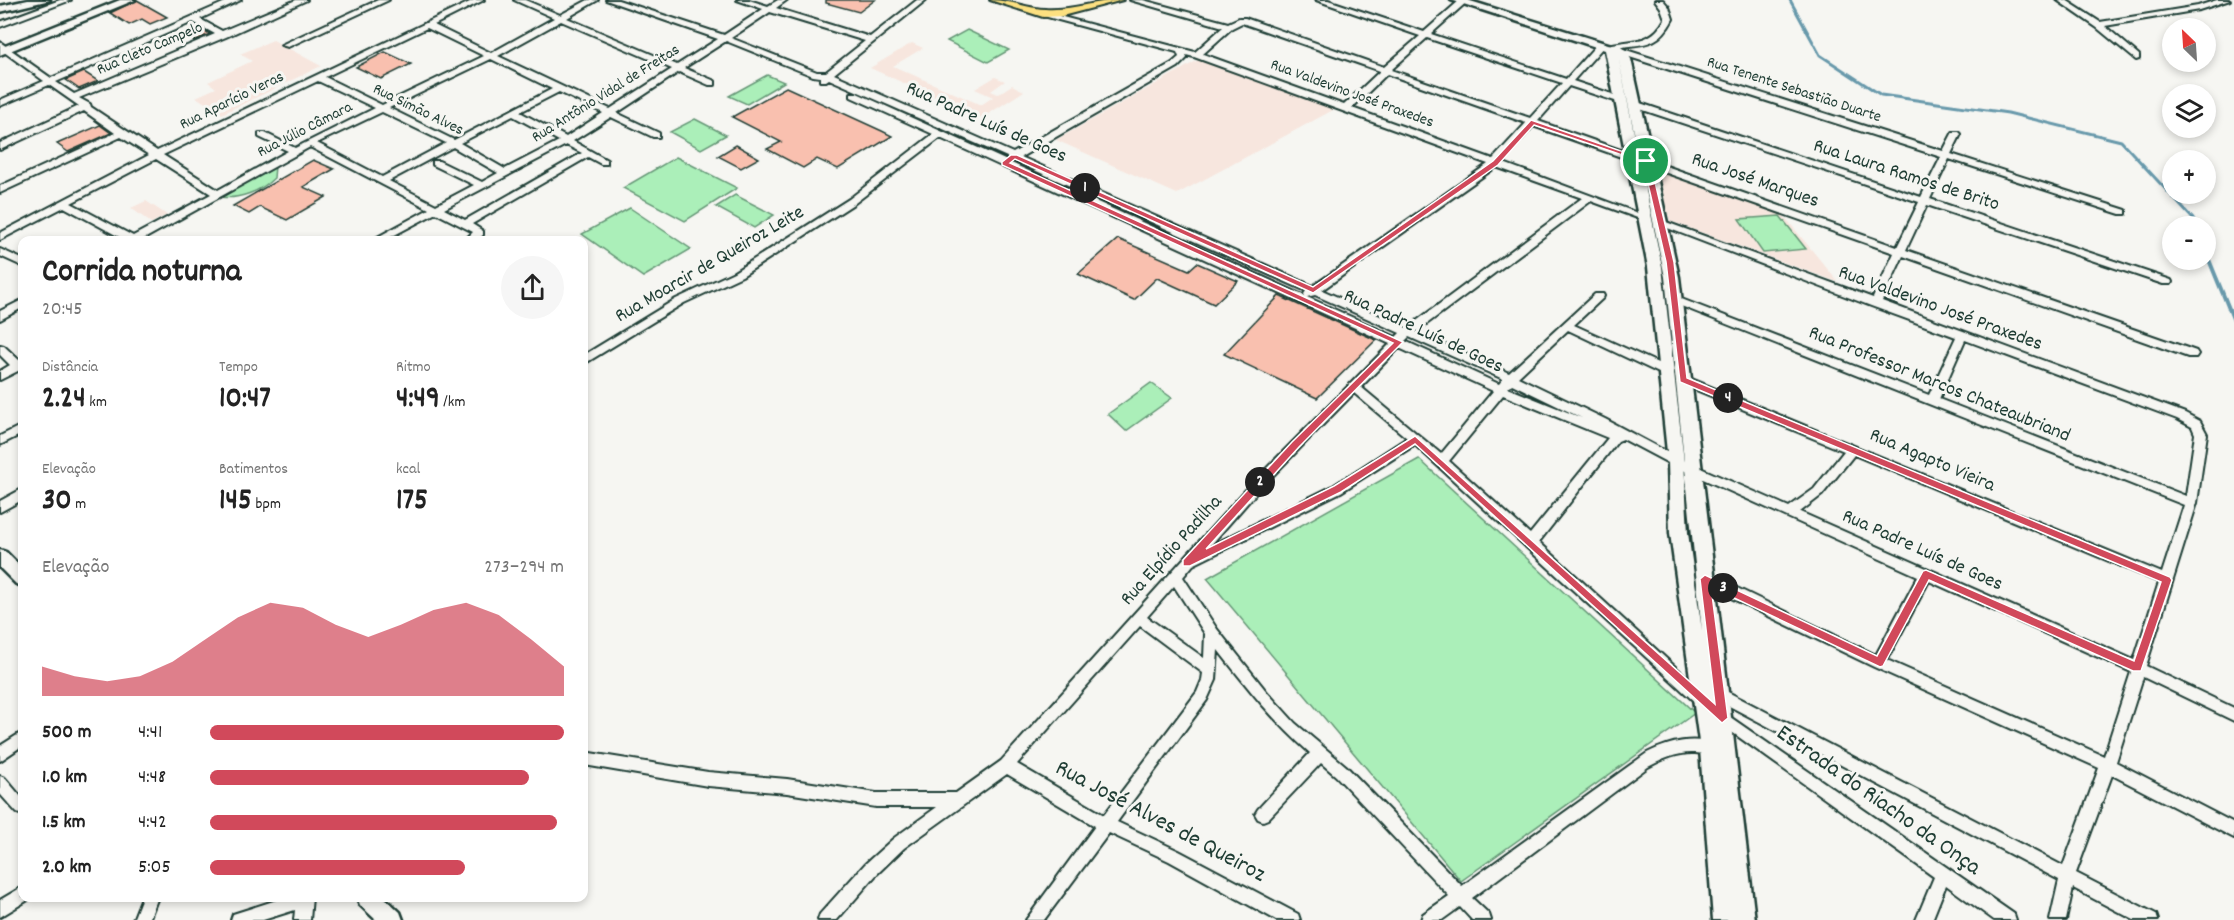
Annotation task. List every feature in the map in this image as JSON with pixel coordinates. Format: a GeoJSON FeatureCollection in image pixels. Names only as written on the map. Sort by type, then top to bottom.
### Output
{"type":"FeatureCollection","features":[{"type":"Feature","properties":{"kind":"main road"},"geometry":{"type":"LineString","coordinates":[[996,0],[1043,13],[1117,0]]}},
{"type":"Feature","properties":{"kind":"street"},"geometry":{"type":"LineString","coordinates":[[0,9],[45,0]]}},
{"type":"Feature","properties":{"kind":"street"},"geometry":{"type":"LineString","coordinates":[[0,26],[67,0]]}},
{"type":"Feature","properties":{"kind":"street"},"geometry":{"type":"LineString","coordinates":[[2,49],[130,0]]}},
{"type":"Feature","properties":{"kind":"street"},"geometry":{"type":"LineString","coordinates":[[0,103],[237,0]]}},
{"type":"Feature","properties":{"kind":"street","name":"Rua Cleto Campelo"},"geometry":{"type":"LineString","coordinates":[[75,98],[303,0]]}},
{"type":"Feature","properties":{"kind":"street"},"geometry":{"type":"LineString","coordinates":[[285,45],[385,0]]}},
{"type":"Feature","properties":{"kind":"street","name":"Rua Aparício Veras"},"geometry":{"type":"LineString","coordinates":[[0,237],[156,155],[480,0]]}},
{"type":"Feature","properties":{"kind":"street"},"geometry":{"type":"LineString","coordinates":[[518,0],[712,83]]}},
{"type":"Feature","properties":{"kind":"street"},"geometry":{"type":"LineString","coordinates":[[531,5],[543,0]]}},
{"type":"Feature","properties":{"kind":"street","name":"Rua Júlio Câmara"},"geometry":{"type":"LineString","coordinates":[[141,236],[294,151],[493,55],[594,0]]}},
{"type":"Feature","properties":{"kind":"street","name":"Rua Padre Luís de Goes"},"geometry":{"type":"LineString","coordinates":[[610,0],[725,38],[1014,156],[1313,290],[1502,390],[1621,436]]}},
{"type":"Feature","properties":{"kind":"street"},"geometry":{"type":"LineString","coordinates":[[741,0],[870,40]]}},
{"type":"Feature","properties":{"kind":"street","name":"Rua Antônio Vidal de Freitas"},"geometry":{"type":"LineString","coordinates":[[384,236],[567,141],[783,0]]}},
{"type":"Feature","properties":{"kind":"street"},"geometry":{"type":"LineString","coordinates":[[822,77],[922,0]]}},
{"type":"Feature","properties":{"kind":"street"},"geometry":{"type":"LineString","coordinates":[[1134,0],[1228,26]]}},
{"type":"Feature","properties":{"kind":"street","name":"Rua Laura Ramos de Brito"},"geometry":{"type":"LineString","coordinates":[[1320,0],[2167,282]]}},
{"type":"Feature","properties":{"kind":"street"},"geometry":{"type":"LineString","coordinates":[[1304,299],[1313,290],[1495,163],[1567,81],[1612,47],[1646,42],[1658,37],[1669,19],[1665,7],[1659,0]]}},
{"type":"Feature","properties":{"kind":"street"},"geometry":{"type":"LineString","coordinates":[[2061,0],[2099,25],[2136,57]]}},
{"type":"Feature","properties":{"kind":"street"},"geometry":{"type":"LineString","coordinates":[[2099,25],[2199,8],[2226,0]]}},
{"type":"Feature","properties":{"kind":"street"},"geometry":{"type":"LineString","coordinates":[[1346,109],[1461,1]]}},
{"type":"Feature","properties":{"kind":"street","name":"Rua Tenente Sebastião Duarte"},"geometry":{"type":"LineString","coordinates":[[1461,1],[1612,47],[2123,212]]}},
{"type":"Feature","properties":{"kind":"street","name":"Rua Valdevino José Praxedes"},"geometry":{"type":"LineString","coordinates":[[1043,13],[1197,55],[1646,218]]}},
{"type":"Feature","properties":{"kind":"street"},"geometry":{"type":"LineString","coordinates":[[194,19],[224,35]]}},
{"type":"Feature","properties":{"kind":"street","name":"Rua José Marques"},"geometry":{"type":"LineString","coordinates":[[1228,26],[1238,20],[1387,69],[2192,354]]}},
{"type":"Feature","properties":{"kind":"street"},"geometry":{"type":"LineString","coordinates":[[427,25],[656,135]]}},
{"type":"Feature","properties":{"kind":"street"},"geometry":{"type":"LineString","coordinates":[[1197,55],[1228,26]]}},
{"type":"Feature","properties":{"kind":"street"},"geometry":{"type":"LineString","coordinates":[[1612,47],[1639,158],[1655,267],[1665,371],[1705,579],[1719,752],[1744,920]]}},
{"type":"Feature","properties":{"kind":"street"},"geometry":{"type":"LineString","coordinates":[[2,49],[87,106],[121,133],[217,193]]}},
{"type":"Feature","properties":{"kind":"street"},"geometry":{"type":"LineString","coordinates":[[1005,164],[1014,156],[1175,65],[1183,58],[1181,51]]}},
{"type":"Feature","properties":{"kind":"street","name":"Rua Simão Alves"},"geometry":{"type":"LineString","coordinates":[[317,77],[453,143],[505,172]]}},
{"type":"Feature","properties":{"kind":"street","name":"Rua Padre Luís de Goes"},"geometry":{"type":"LineString","coordinates":[[822,77],[939,134],[1304,299],[1510,378],[1684,466],[2137,668],[2234,715]]}},
{"type":"Feature","properties":{"kind":"street"},"geometry":{"type":"LineString","coordinates":[[383,180],[560,88]]}},
{"type":"Feature","properties":{"kind":"street"},"geometry":{"type":"LineString","coordinates":[[0,147],[87,106]]}},
{"type":"Feature","properties":{"kind":"street"},"geometry":{"type":"LineString","coordinates":[[513,112],[604,162]]}},
{"type":"Feature","properties":{"kind":"street"},"geometry":{"type":"LineString","coordinates":[[0,189],[121,133]]}},
{"type":"Feature","properties":{"kind":"street","name":"Rua Moarcir de Queiroz Leite"},"geometry":{"type":"LineString","coordinates":[[588,358],[680,301],[748,268],[852,201],[939,134]]}},
{"type":"Feature","properties":{"kind":"street"},"geometry":{"type":"LineString","coordinates":[[1875,304],[1956,134]]}},
{"type":"Feature","properties":{"kind":"street"},"geometry":{"type":"LineString","coordinates":[[262,135],[294,151]]}},
{"type":"Feature","properties":{"kind":"street"},"geometry":{"type":"LineString","coordinates":[[310,143],[478,231],[476,236]]}},
{"type":"Feature","properties":{"kind":"street"},"geometry":{"type":"LineString","coordinates":[[465,224],[589,153]]}},
{"type":"Feature","properties":{"kind":"street"},"geometry":{"type":"LineString","coordinates":[[1639,158],[1662,224],[1675,300],[1683,380],[1684,466],[1679,534],[1713,699],[1722,718],[1719,752],[1724,920]]}},
{"type":"Feature","properties":{"kind":"street"},"geometry":{"type":"LineString","coordinates":[[436,163],[481,185]]}},
{"type":"Feature","properties":{"kind":"street","name":"Rua Elpídio Padilha"},"geometry":{"type":"LineString","coordinates":[[826,920],[871,869],[899,843],[1006,766],[1186,563],[1296,445],[1403,338],[1588,198]]}},
{"type":"Feature","properties":{"kind":"street"},"geometry":{"type":"LineString","coordinates":[[63,203],[126,236]]}},
{"type":"Feature","properties":{"kind":"street","name":"Rua Valdevino José Praxedes"},"geometry":{"type":"LineString","coordinates":[[1662,224],[1961,337],[2181,416],[2196,424],[2201,434],[2191,504]]}},
{"type":"Feature","properties":{"kind":"street"},"geometry":{"type":"LineString","coordinates":[[0,252],[18,260]]}},
{"type":"Feature","properties":{"kind":"street"},"geometry":{"type":"LineString","coordinates":[[1442,461],[1510,378],[1599,296]]}},
{"type":"Feature","properties":{"kind":"street","name":"Rua Professor Marcos Chateaubriand"},"geometry":{"type":"LineString","coordinates":[[1675,300],[2191,504]]}},
{"type":"Feature","properties":{"kind":"street"},"geometry":{"type":"LineString","coordinates":[[0,316],[18,306]]}},
{"type":"Feature","properties":{"kind":"street"},"geometry":{"type":"LineString","coordinates":[[1568,326],[1665,371]]}},
{"type":"Feature","properties":{"kind":"street"},"geometry":{"type":"LineString","coordinates":[[1932,401],[1961,337]]}},
{"type":"Feature","properties":{"kind":"street"},"geometry":{"type":"LineString","coordinates":[[0,349],[18,362]]}},
{"type":"Feature","properties":{"kind":"street"},"geometry":{"type":"LineString","coordinates":[[0,376],[18,365]]}},
{"type":"Feature","properties":{"kind":"street","name":"Rua Agapto Vieira"},"geometry":{"type":"LineString","coordinates":[[1683,380],[2167,580]]}},
{"type":"Feature","properties":{"kind":"street"},"geometry":{"type":"LineString","coordinates":[[1355,388],[1442,461],[1530,544],[1713,699],[2068,875],[2150,920]]}},
{"type":"Feature","properties":{"kind":"street"},"geometry":{"type":"LineString","coordinates":[[0,441],[18,431]]}},
{"type":"Feature","properties":{"kind":"street"},"geometry":{"type":"LineString","coordinates":[[1530,544],[1621,436]]}},
{"type":"Feature","properties":{"kind":"street"},"geometry":{"type":"LineString","coordinates":[[1186,563],[1337,489],[1415,439]]}},
{"type":"Feature","properties":{"kind":"street"},"geometry":{"type":"LineString","coordinates":[[1790,513],[1818,492],[1852,449]]}},
{"type":"Feature","properties":{"kind":"street"},"geometry":{"type":"LineString","coordinates":[[0,507],[18,496]]}},
{"type":"Feature","properties":{"kind":"street"},"geometry":{"type":"LineString","coordinates":[[2058,920],[2068,875],[2108,765],[2191,504]]}},
{"type":"Feature","properties":{"kind":"street"},"geometry":{"type":"LineString","coordinates":[[0,557],[18,575]]}},
{"type":"Feature","properties":{"kind":"street"},"geometry":{"type":"LineString","coordinates":[[1880,663],[1926,574]]}},
{"type":"Feature","properties":{"kind":"street"},"geometry":{"type":"LineString","coordinates":[[1175,576],[1212,633],[1262,696],[1290,727],[1366,797],[1483,920]]}},
{"type":"Feature","properties":{"kind":"street"},"geometry":{"type":"LineString","coordinates":[[1705,579],[1880,663],[2108,765],[2234,831]]}},
{"type":"Feature","properties":{"kind":"street"},"geometry":{"type":"LineString","coordinates":[[1138,617],[1210,671]]}},
{"type":"Feature","properties":{"kind":"street"},"geometry":{"type":"LineString","coordinates":[[1036,919],[1202,696],[1210,671],[1212,633]]}},
{"type":"Feature","properties":{"kind":"street","name":"Estrada do Riacho da Onça"},"geometry":{"type":"LineString","coordinates":[[1722,718],[2008,920]]}},
{"type":"Feature","properties":{"kind":"street"},"geometry":{"type":"LineString","coordinates":[[0,754],[18,741]]}},
{"type":"Feature","properties":{"kind":"street"},"geometry":{"type":"LineString","coordinates":[[1429,920],[1644,762],[1677,747],[1719,752]]}},
{"type":"Feature","properties":{"kind":"street"},"geometry":{"type":"LineString","coordinates":[[1263,814],[1320,753]]}},
{"type":"Feature","properties":{"kind":"street"},"geometry":{"type":"LineString","coordinates":[[588,759],[708,780],[787,786],[876,800],[957,800]]}},
{"type":"Feature","properties":{"kind":"street","name":"Rua José Alves de Queiroz"},"geometry":{"type":"LineString","coordinates":[[1006,766],[1108,825],[1174,856],[1292,920]]}},
{"type":"Feature","properties":{"kind":"street"},"geometry":{"type":"LineString","coordinates":[[0,783],[18,803]]}},
{"type":"Feature","properties":{"kind":"street"},"geometry":{"type":"LineString","coordinates":[[1924,920],[1943,874]]}},
{"type":"Feature","properties":{"kind":"street"},"geometry":{"type":"LineString","coordinates":[[0,909],[18,898]]}},
{"type":"Feature","properties":{"kind":"street"},"geometry":{"type":"LineString","coordinates":[[141,920],[148,902]]}},
{"type":"Feature","properties":{"kind":"street"},"geometry":{"type":"LineString","coordinates":[[239,920],[292,902]]}},
{"type":"Feature","properties":{"kind":"street"},"geometry":{"type":"LineString","coordinates":[[302,920],[304,902]]}},
{"type":"Feature","properties":{"kind":"street"},"geometry":{"type":"LineString","coordinates":[[373,902],[392,920]]}},
{"type":"Feature","properties":{"kind":"shaded area"},"geometry":{"type":"Polygon","coordinates":[[[273,40],[321,66],[222,114],[196,97],[216,88],[208,82],[252,61],[240,54],[273,40]]]}},
{"type":"Feature","properties":{"kind":"shaded area"},"geometry":{"type":"Polygon","coordinates":[[[912,43],[923,48],[893,66],[981,105],[993,97],[975,89],[995,77],[1005,81],[991,91],[998,94],[1012,85],[1024,91],[982,118],[870,68],[912,43]]]}},
{"type":"Feature","properties":{"kind":"shaded area"},"geometry":{"type":"Polygon","coordinates":[[[1200,59],[1335,109],[1177,194],[1056,140],[1200,59]]]}},
{"type":"Feature","properties":{"kind":"shaded area"},"geometry":{"type":"Polygon","coordinates":[[[1656,169],[1784,216],[1838,282],[1670,221],[1656,169]]]}},
{"type":"Feature","properties":{"kind":"shaded area"},"geometry":{"type":"Polygon","coordinates":[[[146,201],[167,215],[151,223],[131,208],[146,201]]]}},
{"type":"Feature","properties":{"kind":"green space"},"geometry":{"type":"Polygon","coordinates":[[[967,30],[1009,50],[988,62],[947,41],[967,30]]]}},
{"type":"Feature","properties":{"kind":"green space"},"geometry":{"type":"Polygon","coordinates":[[[767,75],[784,82],[747,104],[729,96],[767,75]]]}},
{"type":"Feature","properties":{"kind":"green space"},"geometry":{"type":"Polygon","coordinates":[[[695,119],[726,135],[701,149],[670,132],[695,119]]]}},
{"type":"Feature","properties":{"kind":"green space"},"geometry":{"type":"Polygon","coordinates":[[[676,157],[737,188],[685,221],[623,188],[676,157]]]}},
{"type":"Feature","properties":{"kind":"green space"},"geometry":{"type":"Polygon","coordinates":[[[275,166],[274,178],[263,187],[242,196],[220,197],[275,166]]]}},
{"type":"Feature","properties":{"kind":"green space"},"geometry":{"type":"Polygon","coordinates":[[[735,195],[774,215],[754,228],[716,207],[735,195]]]}},
{"type":"Feature","properties":{"kind":"green space"},"geometry":{"type":"Polygon","coordinates":[[[630,208],[691,249],[643,277],[588,236],[582,234],[630,208]]]}},
{"type":"Feature","properties":{"kind":"green space"},"geometry":{"type":"Polygon","coordinates":[[[1780,216],[1806,249],[1763,253],[1739,219],[1780,216]]]}},
{"type":"Feature","properties":{"kind":"green space"},"geometry":{"type":"Polygon","coordinates":[[[1151,383],[1172,398],[1126,431],[1108,414],[1151,383]]]}},
{"type":"Feature","properties":{"kind":"green space"},"geometry":{"type":"Polygon","coordinates":[[[1419,459],[1695,713],[1461,881],[1207,578],[1419,459]]]}},
{"type":"Feature","properties":{"kind":"building"},"geometry":{"type":"Polygon","coordinates":[[[137,0],[167,17],[150,24],[142,19],[129,25],[110,13],[137,0]]]}},
{"type":"Feature","properties":{"kind":"building"},"geometry":{"type":"Polygon","coordinates":[[[826,0],[875,0],[859,12],[826,3],[826,0]]]}},
{"type":"Feature","properties":{"kind":"building"},"geometry":{"type":"Polygon","coordinates":[[[199,28],[210,34],[194,41],[183,34],[199,28]]]}},
{"type":"Feature","properties":{"kind":"building"},"geometry":{"type":"Polygon","coordinates":[[[385,52],[411,64],[381,79],[356,67],[385,52]]]}},
{"type":"Feature","properties":{"kind":"building"},"geometry":{"type":"Polygon","coordinates":[[[84,72],[98,81],[79,89],[66,80],[84,72]]]}},
{"type":"Feature","properties":{"kind":"building"},"geometry":{"type":"Polygon","coordinates":[[[786,87],[892,136],[838,169],[817,159],[803,168],[767,149],[781,142],[732,117],[786,87]]]}},
{"type":"Feature","properties":{"kind":"building"},"geometry":{"type":"Polygon","coordinates":[[[100,125],[111,133],[68,152],[57,144],[100,125]]]}},
{"type":"Feature","properties":{"kind":"building"},"geometry":{"type":"Polygon","coordinates":[[[736,145],[759,158],[741,168],[718,156],[736,145]]]}},
{"type":"Feature","properties":{"kind":"building"},"geometry":{"type":"Polygon","coordinates":[[[313,160],[334,169],[303,187],[326,197],[287,220],[260,207],[249,214],[233,206],[313,160]]]}},
{"type":"Feature","properties":{"kind":"building"},"geometry":{"type":"Polygon","coordinates":[[[1118,239],[1189,270],[1197,263],[1238,281],[1214,304],[1157,278],[1134,300],[1078,274],[1118,239]]]}},
{"type":"Feature","properties":{"kind":"building"},"geometry":{"type":"Polygon","coordinates":[[[1279,296],[1376,340],[1317,398],[1224,354],[1279,296]]]}},
{"type":"Feature","properties":{"kind":"waterway"},"geometry":{"type":"LineString","coordinates":[[1790,0],[1820,55],[1881,95],[2008,113],[2121,141],[2190,216]]}},
{"type":"Feature","properties":{"kind":"waterway"},"geometry":{"type":"LineString","coordinates":[[2213,270],[2234,321]]}},
{"type":"Feature","properties":{"kind":"route"},"geometry":{"type":"LineString","coordinates":[[1533,122],[1646,161],[1670,262],[1683,380],[2167,580],[2137,668],[1926,574],[1880,663],[1705,579],[1722,718],[1442,461],[1415,439],[1383,462],[1337,489],[1186,563],[1254,488],[1399,342],[1005,164],[1014,156],[1313,290],[1495,163],[1533,122]]}}]}
